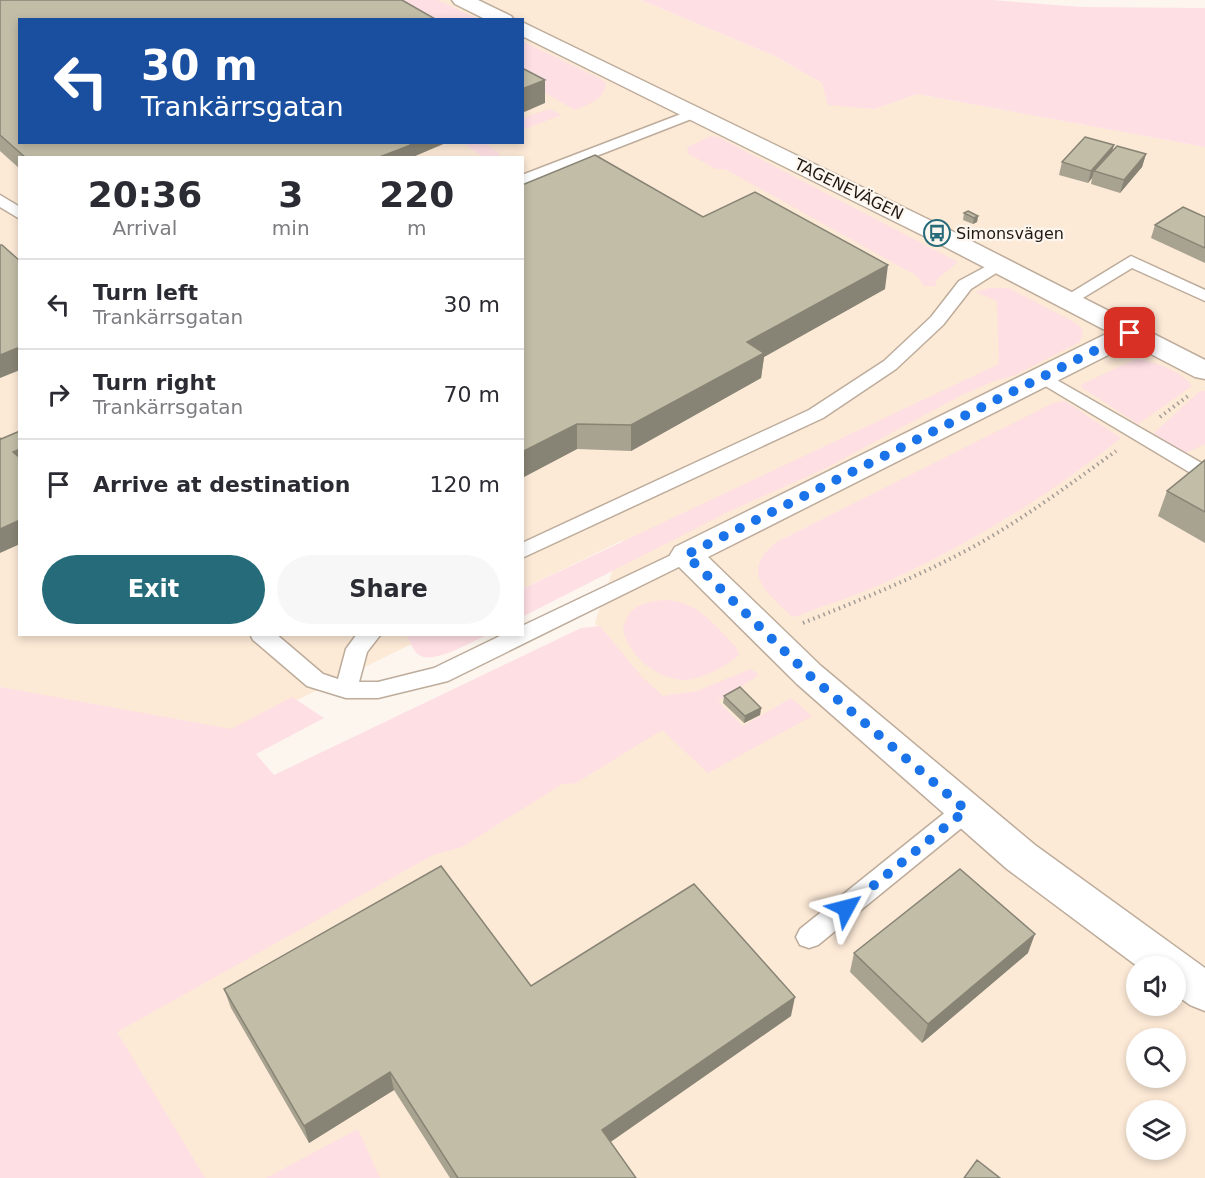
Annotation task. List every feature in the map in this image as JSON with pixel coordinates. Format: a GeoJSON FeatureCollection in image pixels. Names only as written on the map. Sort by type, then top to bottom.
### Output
{"type":"FeatureCollection","features":[{"type":"Feature","properties":{"kind":"street"},"geometry":{"type":"LineString","coordinates":[[462,0],[500,18]]}},
{"type":"Feature","properties":{"kind":"street","name":"TAGENEVÄGEN"},"geometry":{"type":"LineString","coordinates":[[524,29],[694,112],[1205,371]]}},
{"type":"Feature","properties":{"kind":"street"},"geometry":{"type":"LineString","coordinates":[[1130,333],[686,555],[809,675],[966,810],[1021,856],[1156,956]]}},
{"type":"Feature","properties":{"kind":"street"},"geometry":{"type":"LineString","coordinates":[[1186,978],[1205,992]]}},
{"type":"Feature","properties":{"kind":"lane"},"geometry":{"type":"LineString","coordinates":[[524,179],[694,112]]}},
{"type":"Feature","properties":{"kind":"lane"},"geometry":{"type":"LineString","coordinates":[[0,200],[18,213]]}},
{"type":"Feature","properties":{"kind":"lane"},"geometry":{"type":"LineString","coordinates":[[1067,300],[1131,261],[1205,296]]}},
{"type":"Feature","properties":{"kind":"lane"},"geometry":{"type":"LineString","coordinates":[[524,550],[816,414],[890,365],[937,321],[965,285],[998,265]]}},
{"type":"Feature","properties":{"kind":"lane"},"geometry":{"type":"LineString","coordinates":[[1043,378],[1201,471]]}},
{"type":"Feature","properties":{"kind":"lane"},"geometry":{"type":"LineString","coordinates":[[524,634],[686,555]]}},
{"type":"Feature","properties":{"kind":"lane"},"geometry":{"type":"LineString","coordinates":[[263,636],[315,680],[346,690],[378,690],[440,675],[520,636]]}},
{"type":"Feature","properties":{"kind":"lane"},"geometry":{"type":"LineString","coordinates":[[346,690],[357,649],[368,636]]}},
{"type":"Feature","properties":{"kind":"lane"},"geometry":{"type":"LineString","coordinates":[[809,937],[966,810]]}},
{"type":"Feature","properties":{"kind":"path"},"geometry":{"type":"LineString","coordinates":[[769,637],[901,582],[952,558],[1020,519],[1191,394]]}},
{"type":"Feature","properties":{"kind":"shaded area"},"geometry":{"type":"Polygon","coordinates":[[[0,0],[641,0],[775,56],[822,83],[875,109],[917,94],[1205,147],[1205,1178],[193,1178],[104,1032],[641,714],[595,622],[623,540],[524,588],[524,156],[18,156],[18,636],[428,636],[221,737],[0,703],[0,0]]]}},
{"type":"Feature","properties":{"kind":"shaded area"},"geometry":{"type":"Polygon","coordinates":[[[383,0],[437,0],[476,18],[414,18],[383,0]]]}},
{"type":"Feature","properties":{"kind":"shaded area"},"geometry":{"type":"Polygon","coordinates":[[[641,0],[992,0],[1081,7],[1205,8],[1205,147],[917,94],[875,109],[828,105],[822,83],[775,56],[641,0]]]}},
{"type":"Feature","properties":{"kind":"shaded area"},"geometry":{"type":"Polygon","coordinates":[[[524,42],[603,80],[606,84],[599,98],[575,110],[524,81],[524,42]]]}},
{"type":"Feature","properties":{"kind":"shaded area"},"geometry":{"type":"Polygon","coordinates":[[[550,109],[561,115],[524,129],[524,117],[550,109]]]}},
{"type":"Feature","properties":{"kind":"shaded area"},"geometry":{"type":"Polygon","coordinates":[[[711,136],[718,137],[958,262],[935,281],[937,286],[924,286],[917,276],[725,169],[716,169],[687,153],[688,147],[711,136]]]}},
{"type":"Feature","properties":{"kind":"shaded area"},"geometry":{"type":"Polygon","coordinates":[[[464,144],[489,144],[487,145],[500,156],[482,156],[464,144]]]}},
{"type":"Feature","properties":{"kind":"shaded area"},"geometry":{"type":"Polygon","coordinates":[[[990,288],[1008,288],[1076,323],[1083,330],[1080,342],[1013,376],[994,381],[960,396],[826,468],[730,511],[524,616],[524,588],[999,364],[997,301],[975,292],[990,288]]]}},
{"type":"Feature","properties":{"kind":"shaded area"},"geometry":{"type":"Polygon","coordinates":[[[1136,359],[1167,368],[1182,376],[1192,386],[1138,424],[1081,387],[1082,384],[1136,359]]]}},
{"type":"Feature","properties":{"kind":"shaded area"},"geometry":{"type":"Polygon","coordinates":[[[1200,391],[1205,391],[1205,444],[1186,453],[1153,434],[1200,391]]]}},
{"type":"Feature","properties":{"kind":"shaded area"},"geometry":{"type":"Polygon","coordinates":[[[1065,401],[1121,438],[1036,500],[976,536],[882,584],[792,617],[760,581],[758,572],[760,562],[766,552],[777,542],[1053,403],[1065,401]]]}},
{"type":"Feature","properties":{"kind":"shaded area"},"geometry":{"type":"Polygon","coordinates":[[[665,600],[687,605],[705,616],[736,647],[739,655],[713,672],[684,680],[663,675],[645,664],[631,648],[623,629],[629,614],[638,606],[665,600]]]}},
{"type":"Feature","properties":{"kind":"shaded area"},"geometry":{"type":"Polygon","coordinates":[[[600,626],[642,677],[663,696],[697,691],[751,669],[759,675],[718,701],[743,726],[791,698],[812,716],[708,773],[662,730],[576,783],[562,784],[462,847],[433,855],[117,1032],[205,1178],[0,1178],[0,687],[231,729],[292,697],[324,718],[256,754],[274,775],[581,628],[600,626]]]}},
{"type":"Feature","properties":{"kind":"shaded area"},"geometry":{"type":"Polygon","coordinates":[[[407,636],[485,636],[434,657],[419,655],[407,636]]]}},
{"type":"Feature","properties":{"kind":"shaded area"},"geometry":{"type":"Polygon","coordinates":[[[358,1129],[380,1178],[266,1178],[358,1129]]]}},
{"type":"Feature","properties":{"kind":"building"},"geometry":{"type":"Polygon","coordinates":[[[0,0],[402,0],[434,18],[18,18],[18,144],[411,145],[382,156],[24,156],[0,135],[0,0]]]}},
{"type":"Feature","properties":{"kind":"building"},"geometry":{"type":"Polygon","coordinates":[[[524,69],[545,80],[524,88],[524,69]]]}},
{"type":"Feature","properties":{"kind":"building"},"geometry":{"type":"Polygon","coordinates":[[[1085,137],[1114,145],[1091,171],[1062,162],[1085,137]]]}},
{"type":"Feature","properties":{"kind":"building"},"geometry":{"type":"Polygon","coordinates":[[[1117,146],[1146,154],[1124,180],[1094,171],[1117,146]]]}},
{"type":"Feature","properties":{"kind":"building"},"geometry":{"type":"Polygon","coordinates":[[[595,155],[703,217],[755,192],[888,265],[747,342],[764,353],[631,425],[577,424],[524,451],[524,184],[595,155]]]}},
{"type":"Feature","properties":{"kind":"building"},"geometry":{"type":"Polygon","coordinates":[[[1183,207],[1205,217],[1205,248],[1155,225],[1183,207]]]}},
{"type":"Feature","properties":{"kind":"building"},"geometry":{"type":"Polygon","coordinates":[[[968,211],[978,216],[974,218],[964,213],[968,211]]]}},
{"type":"Feature","properties":{"kind":"building"},"geometry":{"type":"Polygon","coordinates":[[[0,245],[2,245],[18,259],[18,348],[0,355],[0,245]]]}},
{"type":"Feature","properties":{"kind":"building"},"geometry":{"type":"Polygon","coordinates":[[[18,432],[18,450],[13,452],[18,456],[18,521],[0,529],[0,438],[18,432]]]}},
{"type":"Feature","properties":{"kind":"building"},"geometry":{"type":"Polygon","coordinates":[[[1205,460],[1205,512],[1167,491],[1205,460]]]}},
{"type":"Feature","properties":{"kind":"building"},"geometry":{"type":"Polygon","coordinates":[[[740,687],[761,708],[745,716],[724,696],[740,687]]]}},
{"type":"Feature","properties":{"kind":"building"},"geometry":{"type":"Polygon","coordinates":[[[441,866],[531,986],[694,884],[795,997],[602,1130],[636,1178],[458,1178],[390,1072],[304,1126],[224,989],[441,866]]]}},
{"type":"Feature","properties":{"kind":"building"},"geometry":{"type":"Polygon","coordinates":[[[960,869],[1035,934],[928,1024],[854,953],[960,869]]]}},
{"type":"Feature","properties":{"kind":"building"},"geometry":{"type":"Polygon","coordinates":[[[977,1160],[1000,1178],[964,1178],[977,1160]]]}},
{"type":"Feature","properties":{"kind":"place","name":"Simonsvägen"},"geometry":{"type":"Point","coordinates":[937,233]}},
{"type":"Feature","properties":{"kind":"route"},"geometry":{"type":"LineString","coordinates":[[846,908],[966,810],[809,675],[686,555],[1130,333]]}}]}
